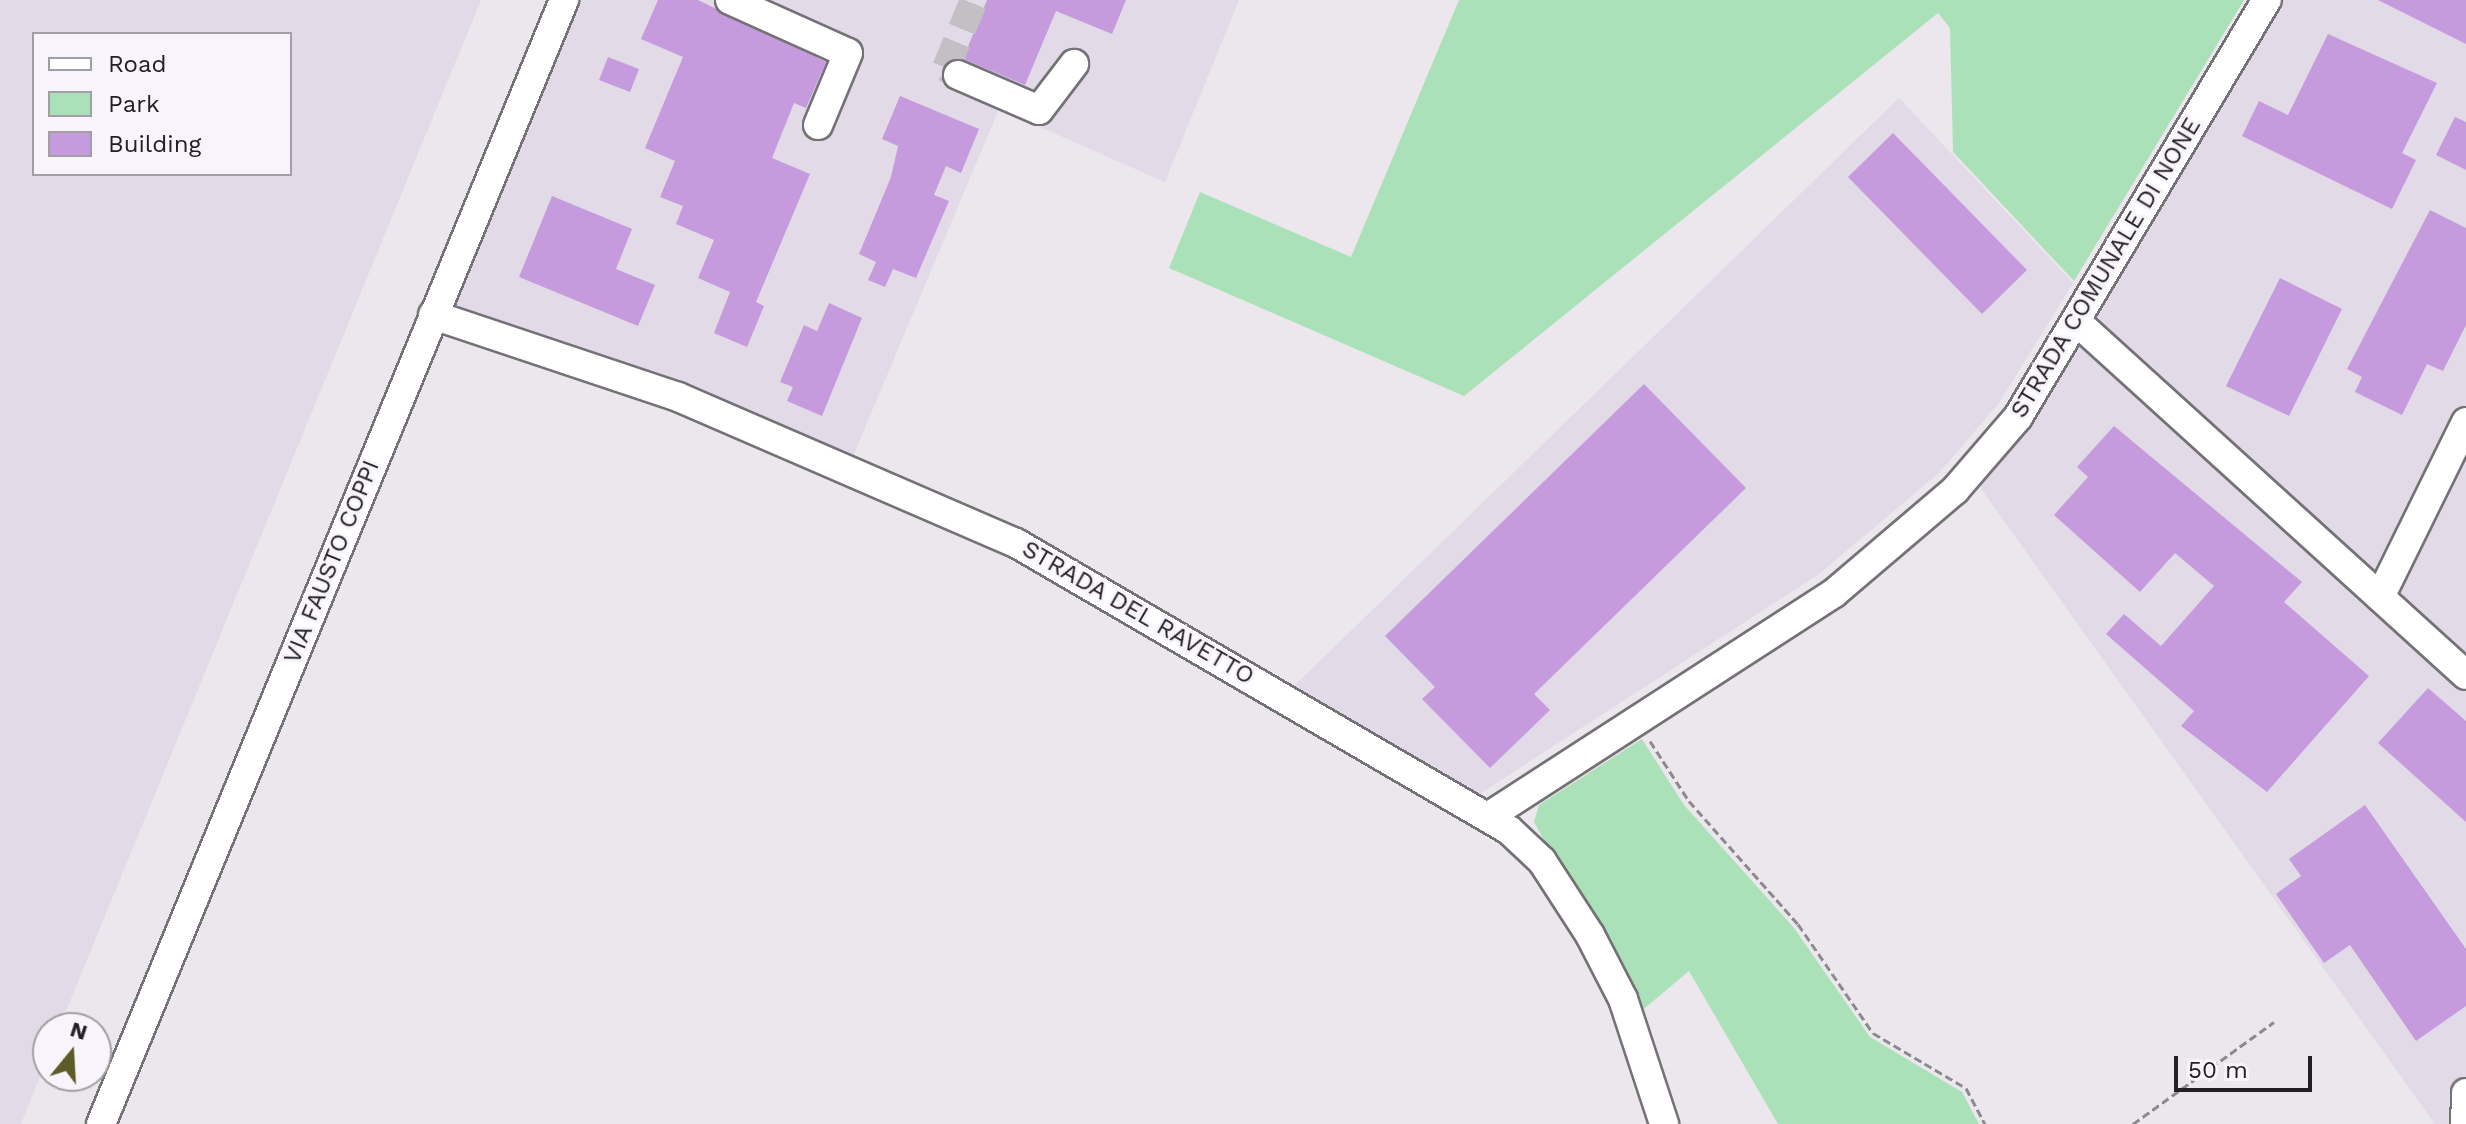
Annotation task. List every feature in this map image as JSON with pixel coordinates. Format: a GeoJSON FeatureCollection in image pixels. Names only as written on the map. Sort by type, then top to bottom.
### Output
{"type":"FeatureCollection","features":[{"type":"Feature","properties":{"kind":"street","name":"VIA FAUSTO COPPI"},"geometry":{"type":"LineString","coordinates":[[101,1124],[564,0]]}},
{"type":"Feature","properties":{"kind":"street"},"geometry":{"type":"LineString","coordinates":[[730,0],[848,53],[818,125]]}},
{"type":"Feature","properties":{"kind":"street","name":"STRADA COMUNALE DI NONE"},"geometry":{"type":"LineString","coordinates":[[1488,817],[1834,593],[1955,490],[2018,417],[2267,0]]}},
{"type":"Feature","properties":{"kind":"street"},"geometry":{"type":"LineString","coordinates":[[958,75],[1039,110],[1074,64]]}},
{"type":"Feature","properties":{"kind":"street","name":"STRADA DEL RAVETTO"},"geometry":{"type":"LineString","coordinates":[[433,315],[678,397],[1016,543],[1488,817],[1542,861],[1590,935],[1623,999],[1664,1124]]}},
{"type":"Feature","properties":{"kind":"street"},"geometry":{"type":"LineString","coordinates":[[2077,322],[2466,675]]}},
{"type":"Feature","properties":{"kind":"street"},"geometry":{"type":"LineString","coordinates":[[2380,597],[2466,422]]}},
{"type":"Feature","properties":{"kind":"street"},"geometry":{"type":"LineString","coordinates":[[2465,1124],[2466,1093]]}},
{"type":"Feature","properties":{"kind":"path"},"geometry":{"type":"LineString","coordinates":[[1637,721],[1689,801],[1798,924],[1873,1033],[1966,1088],[1985,1124]]}},
{"type":"Feature","properties":{"kind":"path"},"geometry":{"type":"LineString","coordinates":[[2133,1124],[2274,1022]]}},
{"type":"Feature","properties":{"kind":"shaded area"},"geometry":{"type":"Polygon","coordinates":[[[0,0],[481,0],[66,1012],[32,1012],[34,1092],[21,1124],[0,1124],[0,0]]]}},
{"type":"Feature","properties":{"kind":"shaded area"},"geometry":{"type":"Polygon","coordinates":[[[582,0],[1239,0],[1165,182],[999,109],[851,461],[453,312],[582,0]]]}},
{"type":"Feature","properties":{"kind":"shaded area"},"geometry":{"type":"Polygon","coordinates":[[[2285,0],[2466,0],[2466,1124],[2435,1124],[1979,486],[2030,426],[2285,0]]]}},
{"type":"Feature","properties":{"kind":"shaded area"},"geometry":{"type":"Polygon","coordinates":[[[1899,98],[2073,283],[1999,403],[1939,473],[1819,574],[1475,797],[1290,690],[1899,98]]]}},
{"type":"Feature","properties":{"kind":"green space"},"geometry":{"type":"Polygon","coordinates":[[[1459,0],[2244,0],[2074,281],[1953,152],[1950,28],[1938,13],[1464,396],[1169,268],[1200,192],[1351,257],[1459,0]]]}},
{"type":"Feature","properties":{"kind":"green space"},"geometry":{"type":"Polygon","coordinates":[[[1642,739],[1684,805],[1794,928],[1870,1037],[1962,1092],[1979,1124],[1778,1124],[1689,971],[1639,1013],[1534,822],[1539,805],[1642,739]]]}},
{"type":"Feature","properties":{"kind":"building"},"geometry":{"type":"Polygon","coordinates":[[[658,0],[698,0],[826,62],[806,108],[794,103],[772,158],[810,174],[756,302],[764,306],[747,347],[714,333],[730,292],[698,278],[714,240],[676,224],[683,206],[660,197],[675,161],[645,148],[683,57],[641,39],[658,0]]]}},
{"type":"Feature","properties":{"kind":"building"},"geometry":{"type":"Polygon","coordinates":[[[987,0],[1126,0],[1112,34],[1056,11],[1025,85],[963,59],[987,0]]]}},
{"type":"Feature","properties":{"kind":"building"},"geometry":{"type":"Polygon","coordinates":[[[2378,0],[2466,0],[2466,44],[2378,0]]]}},
{"type":"Feature","properties":{"kind":"building"},"geometry":{"type":"Polygon","coordinates":[[[2328,34],[2437,83],[2402,153],[2416,160],[2392,209],[2242,136],[2259,101],[2288,115],[2328,34]]]}},
{"type":"Feature","properties":{"kind":"building"},"geometry":{"type":"Polygon","coordinates":[[[608,57],[639,69],[630,92],[599,80],[608,57]]]}},
{"type":"Feature","properties":{"kind":"building"},"geometry":{"type":"Polygon","coordinates":[[[900,96],[979,129],[961,173],[946,166],[934,195],[949,201],[916,278],[893,269],[885,287],[868,280],[876,262],[859,254],[891,177],[898,146],[882,139],[900,96]]]}},
{"type":"Feature","properties":{"kind":"building"},"geometry":{"type":"Polygon","coordinates":[[[2455,117],[2466,122],[2466,170],[2436,155],[2455,117]]]}},
{"type":"Feature","properties":{"kind":"building"},"geometry":{"type":"Polygon","coordinates":[[[1893,133],[2027,270],[1982,314],[1848,177],[1893,133]]]}},
{"type":"Feature","properties":{"kind":"building"},"geometry":{"type":"Polygon","coordinates":[[[552,196],[632,229],[616,269],[655,285],[638,326],[519,277],[552,196]]]}},
{"type":"Feature","properties":{"kind":"building"},"geometry":{"type":"Polygon","coordinates":[[[2430,210],[2466,228],[2466,325],[2443,371],[2427,364],[2402,415],[2355,392],[2362,377],[2347,369],[2430,210]]]}},
{"type":"Feature","properties":{"kind":"building"},"geometry":{"type":"Polygon","coordinates":[[[2280,278],[2342,309],[2289,416],[2226,386],[2280,278]]]}},
{"type":"Feature","properties":{"kind":"building"},"geometry":{"type":"Polygon","coordinates":[[[829,303],[862,318],[822,416],[787,401],[793,387],[780,382],[804,325],[817,331],[829,303]]]}},
{"type":"Feature","properties":{"kind":"building"},"geometry":{"type":"Polygon","coordinates":[[[1644,384],[1746,488],[1534,694],[1550,710],[1490,768],[1422,699],[1435,687],[1385,636],[1644,384]]]}},
{"type":"Feature","properties":{"kind":"building"},"geometry":{"type":"Polygon","coordinates":[[[2114,426],[2302,582],[2284,602],[2369,676],[2267,792],[2181,726],[2194,711],[2106,634],[2124,614],[2161,646],[2214,586],[2175,553],[2140,592],[2054,515],[2088,477],[2077,467],[2114,426]]]}},
{"type":"Feature","properties":{"kind":"building"},"geometry":{"type":"Polygon","coordinates":[[[2428,688],[2466,721],[2466,822],[2378,743],[2428,688]]]}},
{"type":"Feature","properties":{"kind":"building"},"geometry":{"type":"Polygon","coordinates":[[[2365,805],[2466,949],[2466,1006],[2416,1041],[2350,945],[2324,963],[2276,894],[2301,876],[2289,859],[2365,805]]]}},
{"type":"Feature","properties":{"kind":"tunnel"},"geometry":{"type":"LineString","coordinates":[[958,75],[946,68],[974,0]]}}]}
